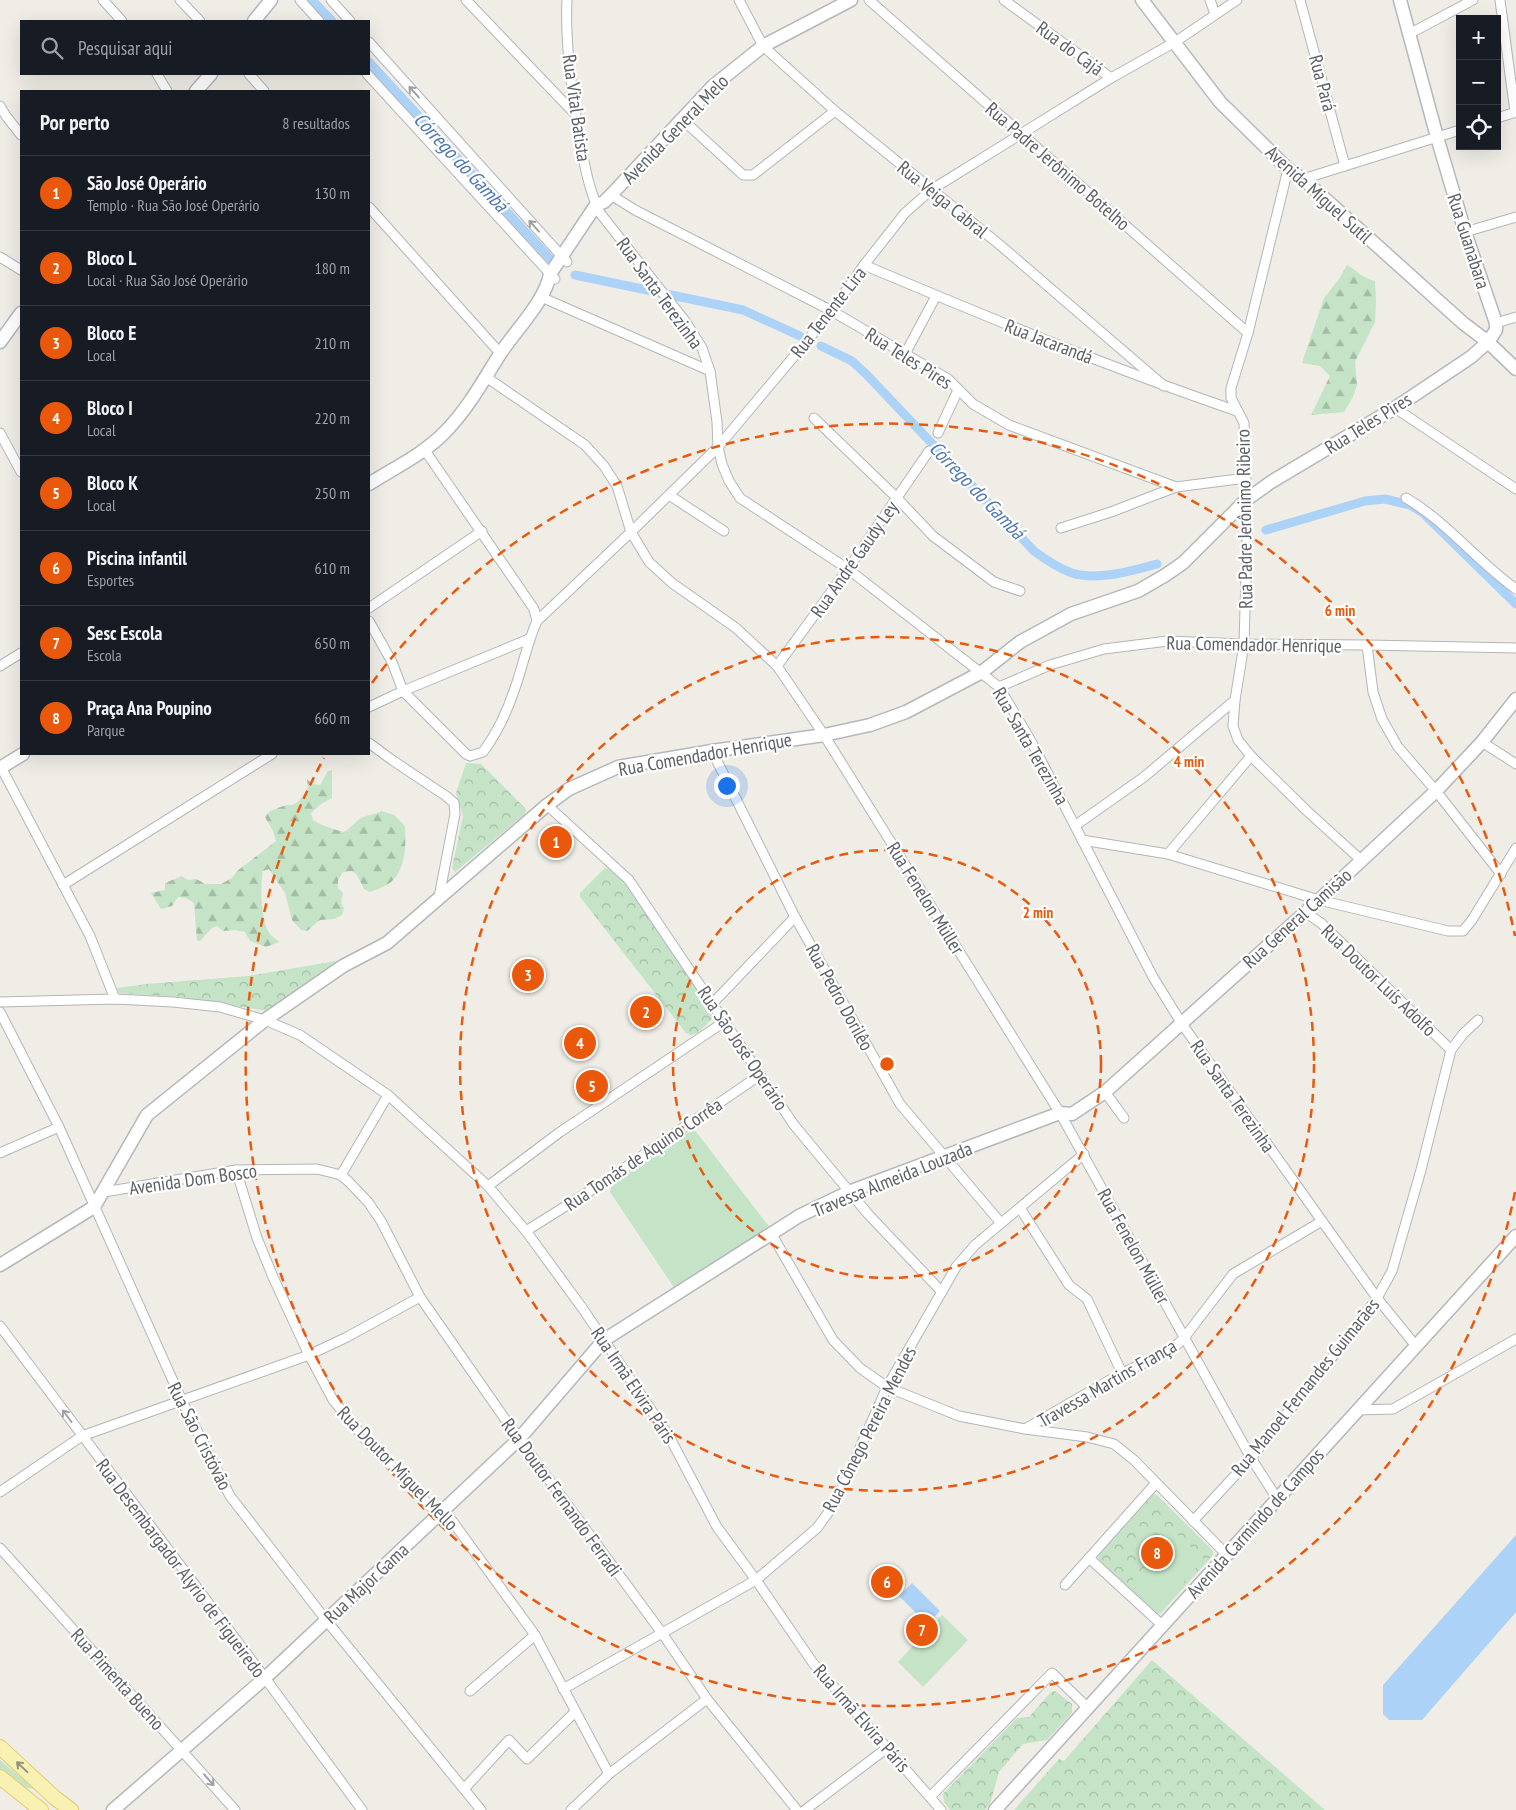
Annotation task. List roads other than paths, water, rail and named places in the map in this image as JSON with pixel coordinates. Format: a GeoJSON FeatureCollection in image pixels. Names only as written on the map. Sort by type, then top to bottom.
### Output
{"type":"FeatureCollection","features":[{"type":"Feature","properties":{"kind":"main road"},"geometry":{"type":"LineString","coordinates":[[0,1747],[55,1798],[71,1810]]}},
{"type":"Feature","properties":{"kind":"main road"},"geometry":{"type":"LineString","coordinates":[[0,1777],[41,1810]]}},
{"type":"Feature","properties":{"kind":"main road"},"geometry":{"type":"LineString","coordinates":[[18,1791],[55,1798]]}},
{"type":"Feature","properties":{"kind":"street"},"geometry":{"type":"LineString","coordinates":[[104,0],[121,20]]}},
{"type":"Feature","properties":{"kind":"street"},"geometry":{"type":"LineString","coordinates":[[180,0],[199,20]]}},
{"type":"Feature","properties":{"kind":"street"},"geometry":{"type":"LineString","coordinates":[[255,20],[271,0]]}},
{"type":"Feature","properties":{"kind":"street"},"geometry":{"type":"LineString","coordinates":[[300,0],[318,20]]}},
{"type":"Feature","properties":{"kind":"street"},"geometry":{"type":"LineString","coordinates":[[331,0],[349,20]]}},
{"type":"Feature","properties":{"kind":"street"},"geometry":{"type":"LineString","coordinates":[[466,0],[576,114]]}},
{"type":"Feature","properties":{"kind":"street","name":"Rua Vital Batista"},"geometry":{"type":"LineString","coordinates":[[567,0],[568,58],[586,176],[603,204]]}},
{"type":"Feature","properties":{"kind":"street","name":"Rua Veiga Cabral"},"geometry":{"type":"LineString","coordinates":[[739,0],[763,46],[835,111],[1000,245],[1164,386]]}},
{"type":"Feature","properties":{"kind":"street","name":"Avenida General Melo"},"geometry":{"type":"LineString","coordinates":[[370,483],[444,434],[486,377],[500,353],[603,204],[713,86],[763,46],[851,0]]}},
{"type":"Feature","properties":{"kind":"street","name":"Rua Padre Jerônimo Botelho"},"geometry":{"type":"LineString","coordinates":[[869,0],[1248,333]]}},
{"type":"Feature","properties":{"kind":"street","name":"Rua do Cajá"},"geometry":{"type":"LineString","coordinates":[[1004,0],[1111,78]]}},
{"type":"Feature","properties":{"kind":"street","name":"Avenida Miguel Sutil"},"geometry":{"type":"LineString","coordinates":[[1142,0],[1220,102],[1288,169],[1303,179],[1463,324],[1488,342],[1516,370]]}},
{"type":"Feature","properties":{"kind":"street"},"geometry":{"type":"LineString","coordinates":[[1210,0],[1215,14]]}},
{"type":"Feature","properties":{"kind":"street","name":"Rua Tenente Lira"},"geometry":{"type":"LineString","coordinates":[[403,690],[466,754],[470,756],[483,752],[502,720],[515,688],[528,639],[537,621],[718,447],[832,311],[864,265],[905,214],[931,190],[1111,78],[1175,42],[1237,0]]}},
{"type":"Feature","properties":{"kind":"street","name":"Rua Pará"},"geometry":{"type":"LineString","coordinates":[[1300,0],[1345,166]]}},
{"type":"Feature","properties":{"kind":"street","name":"Rua Guanabara"},"geometry":{"type":"LineString","coordinates":[[1400,0],[1437,137],[1505,359]]}},
{"type":"Feature","properties":{"kind":"street"},"geometry":{"type":"LineString","coordinates":[[1409,34],[1474,0]]}},
{"type":"Feature","properties":{"kind":"street"},"geometry":{"type":"LineString","coordinates":[[1500,0],[1515,112],[1501,117]]}},
{"type":"Feature","properties":{"kind":"street"},"geometry":{"type":"LineString","coordinates":[[370,43],[564,259]]}},
{"type":"Feature","properties":{"kind":"street"},"geometry":{"type":"LineString","coordinates":[[158,75],[166,90]]}},
{"type":"Feature","properties":{"kind":"street"},"geometry":{"type":"LineString","coordinates":[[197,90],[210,75]]}},
{"type":"Feature","properties":{"kind":"street"},"geometry":{"type":"LineString","coordinates":[[250,75],[263,90]]}},
{"type":"Feature","properties":{"kind":"street"},"geometry":{"type":"LineString","coordinates":[[368,75],[551,279]]}},
{"type":"Feature","properties":{"kind":"street"},"geometry":{"type":"LineString","coordinates":[[0,106],[20,133]]}},
{"type":"Feature","properties":{"kind":"street"},"geometry":{"type":"LineString","coordinates":[[683,120],[743,175],[753,175],[835,111]]}},
{"type":"Feature","properties":{"kind":"street"},"geometry":{"type":"LineString","coordinates":[[1303,179],[1456,131]]}},
{"type":"Feature","properties":{"kind":"street","name":"Rua Padre Jerônimo Ribeiro"},"geometry":{"type":"LineString","coordinates":[[1288,169],[1248,333],[1230,388],[1231,398],[1244,423],[1246,478],[1244,644],[1233,726],[1238,740],[1251,756],[1361,860]]}},
{"type":"Feature","properties":{"kind":"street","name":"Rua Santa Terezinha"},"geometry":{"type":"LineString","coordinates":[[603,204],[614,229],[666,299],[685,321],[702,348],[710,371],[717,422],[718,447],[722,464],[729,481],[740,498],[848,569],[999,687],[1031,741],[1076,825],[1153,977],[1182,1024],[1377,1298],[1416,1346]]}},
{"type":"Feature","properties":{"kind":"street","name":"Rua Teles Pires"},"geometry":{"type":"LineString","coordinates":[[603,204],[635,210],[832,311],[948,379],[973,404],[1009,425],[1176,487],[1246,478]]}},
{"type":"Feature","properties":{"kind":"street"},"geometry":{"type":"LineString","coordinates":[[370,208],[500,353]]}},
{"type":"Feature","properties":{"kind":"street"},"geometry":{"type":"LineString","coordinates":[[1465,232],[1516,217]]}},
{"type":"Feature","properties":{"kind":"street"},"geometry":{"type":"LineString","coordinates":[[0,257],[20,269]]}},
{"type":"Feature","properties":{"kind":"street","name":"Rua Jacarandá"},"geometry":{"type":"LineString","coordinates":[[864,265],[936,296],[1164,386],[1237,411]]}},
{"type":"Feature","properties":{"kind":"street"},"geometry":{"type":"LineString","coordinates":[[905,354],[936,296]]}},
{"type":"Feature","properties":{"kind":"street"},"geometry":{"type":"LineString","coordinates":[[540,297],[710,371]]}},
{"type":"Feature","properties":{"kind":"street"},"geometry":{"type":"LineString","coordinates":[[0,342],[20,314]]}},
{"type":"Feature","properties":{"kind":"street"},"geometry":{"type":"LineString","coordinates":[[1488,342],[1496,327],[1516,317]]}},
{"type":"Feature","properties":{"kind":"street","name":"Rua Teles Pires"},"geometry":{"type":"LineString","coordinates":[[1246,500],[1271,482],[1395,408],[1471,356],[1488,342]]}},
{"type":"Feature","properties":{"kind":"street","name":"Rua Fenelon Müller"},"geometry":{"type":"LineString","coordinates":[[486,377],[585,445],[604,466],[617,486],[631,532],[649,562],[672,583],[736,628],[777,666],[824,734],[1060,1113],[1251,1458],[1278,1500]]}},
{"type":"Feature","properties":{"kind":"street"},"geometry":{"type":"LineString","coordinates":[[938,433],[958,390]]}},
{"type":"Feature","properties":{"kind":"street"},"geometry":{"type":"LineString","coordinates":[[1395,408],[1516,489]]}},
{"type":"Feature","properties":{"kind":"street"},"geometry":{"type":"LineString","coordinates":[[814,418],[897,498],[933,536],[994,582],[1020,590]]}},
{"type":"Feature","properties":{"kind":"street"},"geometry":{"type":"LineString","coordinates":[[0,433],[20,470]]}},
{"type":"Feature","properties":{"kind":"street"},"geometry":{"type":"LineString","coordinates":[[424,449],[534,609],[537,621]]}},
{"type":"Feature","properties":{"kind":"street","name":"Rua André Gaudy Ley"},"geometry":{"type":"LineString","coordinates":[[777,666],[848,569],[929,451]]}},
{"type":"Feature","properties":{"kind":"street"},"geometry":{"type":"LineString","coordinates":[[1061,528],[1111,512],[1176,487]]}},
{"type":"Feature","properties":{"kind":"street"},"geometry":{"type":"LineString","coordinates":[[669,495],[724,530]]}},
{"type":"Feature","properties":{"kind":"street"},"geometry":{"type":"LineString","coordinates":[[1406,498],[1425,509],[1497,575],[1516,589]]}},
{"type":"Feature","properties":{"kind":"street","name":"Rua Comendador Henrique"},"geometry":{"type":"LineString","coordinates":[[265,1020],[342,966],[387,943],[438,897],[547,805],[569,789],[618,767],[824,734],[870,725],[906,712],[982,672],[1020,642],[1071,614],[1138,591],[1164,576],[1183,563],[1246,500]]}},
{"type":"Feature","properties":{"kind":"street"},"geometry":{"type":"LineString","coordinates":[[370,607],[482,532]]}},
{"type":"Feature","properties":{"kind":"street"},"geometry":{"type":"LineString","coordinates":[[370,623],[392,662],[403,690]]}},
{"type":"Feature","properties":{"kind":"street"},"geometry":{"type":"LineString","coordinates":[[370,706],[403,690],[528,639]]}},
{"type":"Feature","properties":{"kind":"street","name":"Rua Comendador Henrique"},"geometry":{"type":"LineString","coordinates":[[999,687],[1050,665],[1104,649],[1168,641],[1516,648]]}},
{"type":"Feature","properties":{"kind":"street"},"geometry":{"type":"LineString","coordinates":[[1367,644],[1372,692],[1382,719],[1398,747],[1436,791],[1501,874]]}},
{"type":"Feature","properties":{"kind":"street"},"geometry":{"type":"LineString","coordinates":[[0,666],[20,654]]}},
{"type":"Feature","properties":{"kind":"street","name":"Rua General Camisão"},"geometry":{"type":"LineString","coordinates":[[1060,1113],[1072,1114],[1105,1092],[1319,900],[1436,791],[1482,742],[1516,699]]}},
{"type":"Feature","properties":{"kind":"street"},"geometry":{"type":"LineString","coordinates":[[1076,825],[1144,777],[1235,700]]}},
{"type":"Feature","properties":{"kind":"street"},"geometry":{"type":"LineString","coordinates":[[1482,742],[1516,764]]}},
{"type":"Feature","properties":{"kind":"street"},"geometry":{"type":"LineString","coordinates":[[370,744],[454,803],[455,814],[438,897]]}},
{"type":"Feature","properties":{"kind":"street","name":"Rua Pedro Dorilêo"},"geometry":{"type":"LineString","coordinates":[[712,751],[795,917],[900,1104],[1000,1222]]}},
{"type":"Feature","properties":{"kind":"street"},"geometry":{"type":"LineString","coordinates":[[21,755],[1,768],[90,936],[115,999]]}},
{"type":"Feature","properties":{"kind":"street"},"geometry":{"type":"LineString","coordinates":[[63,885],[270,755]]}},
{"type":"Feature","properties":{"kind":"street"},"geometry":{"type":"LineString","coordinates":[[1168,854],[1251,756]]}},
{"type":"Feature","properties":{"kind":"street","name":"Rua São José Operário"},"geometry":{"type":"LineString","coordinates":[[547,805],[629,880],[794,1125],[851,1191],[868,1214],[942,1292]]}},
{"type":"Feature","properties":{"kind":"street"},"geometry":{"type":"LineString","coordinates":[[1082,840],[1168,854],[1319,900],[1448,932],[1463,931],[1472,920],[1516,848]]}},
{"type":"Feature","properties":{"kind":"street","name":"Rua Doutor Luís Adolfo"},"geometry":{"type":"LineString","coordinates":[[1305,912],[1321,923],[1451,1050]]}},
{"type":"Feature","properties":{"kind":"street"},"geometry":{"type":"LineString","coordinates":[[713,1003],[795,917]]}},
{"type":"Feature","properties":{"kind":"street"},"geometry":{"type":"LineString","coordinates":[[0,1002],[115,999],[173,1002],[220,1007],[265,1020]]}},
{"type":"Feature","properties":{"kind":"street","name":"Rua São Cristóvão"},"geometry":{"type":"LineString","coordinates":[[0,1012],[59,1127],[182,1401],[230,1496],[326,1620],[481,1810]]}},
{"type":"Feature","properties":{"kind":"street","name":"Rua Irmã Elvira Páris"},"geometry":{"type":"LineString","coordinates":[[265,1020],[300,1035],[388,1095],[488,1186],[526,1232],[604,1340],[670,1438],[717,1527],[756,1580],[812,1663],[931,1796],[941,1810]]}},
{"type":"Feature","properties":{"kind":"street","name":"Avenida Dom Bosco"},"geometry":{"type":"LineString","coordinates":[[0,1265],[94,1207],[147,1114],[265,1020]]}},
{"type":"Feature","properties":{"kind":"street","name":"Rua Manoel Fernandes Guimarães"},"geometry":{"type":"LineString","coordinates":[[1193,1521],[1251,1458],[1342,1345],[1377,1298],[1392,1271],[1421,1170],[1451,1050],[1463,1034],[1478,1020]]}},
{"type":"Feature","properties":{"kind":"street"},"geometry":{"type":"LineString","coordinates":[[488,1186],[560,1132],[724,1022]]}},
{"type":"Feature","properties":{"kind":"street","name":"Rua Tomás de Aquino Corrêa"},"geometry":{"type":"LineString","coordinates":[[526,1232],[760,1075]]}},
{"type":"Feature","properties":{"kind":"street"},"geometry":{"type":"LineString","coordinates":[[1105,1092],[1124,1118]]}},
{"type":"Feature","properties":{"kind":"street"},"geometry":{"type":"LineString","coordinates":[[341,1175],[388,1095]]}},
{"type":"Feature","properties":{"kind":"street","name":"Travessa Almeida Louzada"},"geometry":{"type":"LineString","coordinates":[[604,1340],[799,1216],[851,1191],[1060,1113]]}},
{"type":"Feature","properties":{"kind":"street"},"geometry":{"type":"LineString","coordinates":[[0,1153],[59,1127]]}},
{"type":"Feature","properties":{"kind":"street","name":"Rua Cônego Pereira Mendes"},"geometry":{"type":"LineString","coordinates":[[563,1689],[756,1580],[817,1528],[836,1502],[887,1387],[956,1267],[975,1244],[1084,1154]]}},
{"type":"Feature","properties":{"kind":"street","name":"Avenida Dom Bosco"},"geometry":{"type":"LineString","coordinates":[[104,1192],[236,1170],[317,1169],[341,1175]]}},
{"type":"Feature","properties":{"kind":"street","name":"Rua Doutor Miguel Mello"},"geometry":{"type":"LineString","coordinates":[[236,1170],[257,1238],[270,1270],[309,1355],[333,1400],[365,1439],[432,1508],[450,1518],[535,1635],[609,1774]]}},
{"type":"Feature","properties":{"kind":"street","name":"Rua Doutor Fernando Ferradi"},"geometry":{"type":"LineString","coordinates":[[341,1175],[355,1187],[381,1221],[420,1296],[519,1439],[662,1633],[707,1699],[797,1810]]}},
{"type":"Feature","properties":{"kind":"street"},"geometry":{"type":"LineString","coordinates":[[1020,1208],[1069,1285],[1087,1299],[1122,1373]]}},
{"type":"Feature","properties":{"kind":"street","name":"Travessa Martins França"},"geometry":{"type":"LineString","coordinates":[[1025,1429],[1122,1373],[1169,1352],[1184,1338],[1233,1274],[1322,1221]]}},
{"type":"Feature","properties":{"kind":"street"},"geometry":{"type":"LineString","coordinates":[[771,1233],[833,1340],[860,1368],[887,1387],[959,1416],[1025,1429],[1087,1437],[1114,1444],[1134,1460],[1226,1555]]}},
{"type":"Feature","properties":{"kind":"street","name":"Avenida Carmindo de Campos"},"geometry":{"type":"LineString","coordinates":[[995,1810],[1516,1236]]}},
{"type":"Feature","properties":{"kind":"street"},"geometry":{"type":"LineString","coordinates":[[0,1492],[82,1436],[309,1355],[347,1337],[420,1296]]}},
{"type":"Feature","properties":{"kind":"street","name":"Rua Desembargador Alyrio de Figueiredo"},"geometry":{"type":"LineString","coordinates":[[0,1326],[362,1810]]}},
{"type":"Feature","properties":{"kind":"street"},"geometry":{"type":"LineString","coordinates":[[1357,1410],[1393,1409],[1516,1338]]}},
{"type":"Feature","properties":{"kind":"street","name":"Rua Major Gama"},"geometry":{"type":"LineString","coordinates":[[113,1810],[265,1678],[519,1439],[604,1340]]}},
{"type":"Feature","properties":{"kind":"street"},"geometry":{"type":"LineString","coordinates":[[1065,1586],[1156,1483]]}},
{"type":"Feature","properties":{"kind":"street","name":"Rua Pimenta Bueno"},"geometry":{"type":"LineString","coordinates":[[0,1548],[235,1810]]}},
{"type":"Feature","properties":{"kind":"street"},"geometry":{"type":"LineString","coordinates":[[1089,1558],[1162,1625]]}},
{"type":"Feature","properties":{"kind":"street"},"geometry":{"type":"LineString","coordinates":[[470,1691],[535,1635]]}},
{"type":"Feature","properties":{"kind":"street"},"geometry":{"type":"LineString","coordinates":[[931,1796],[1052,1672],[1088,1708]]}},
{"type":"Feature","properties":{"kind":"street"},"geometry":{"type":"LineString","coordinates":[[571,1810],[609,1774],[707,1699]]}},
{"type":"Feature","properties":{"kind":"street"},"geometry":{"type":"LineString","coordinates":[[464,1789],[509,1740],[527,1759],[575,1712]]}},
{"type":"Feature","properties":{"kind":"street"},"geometry":{"type":"LineString","coordinates":[[805,1810],[887,1748]]}},
{"type":"Feature","properties":{"kind":"water"},"geometry":{"type":"Polygon","coordinates":[[[1516,1535],[1516,1612],[1422,1720],[1389,1720],[1383,1714],[1383,1685],[1516,1535]]]}},
{"type":"Feature","properties":{"kind":"water"},"geometry":{"type":"Polygon","coordinates":[[[912,1583],[940,1611],[927,1624],[899,1596],[912,1583]]]}},
{"type":"Feature","properties":{"kind":"waterway","name":"Córrego do Gambá"},"geometry":{"type":"LineString","coordinates":[[312,0],[331,20]]}},
{"type":"Feature","properties":{"kind":"waterway","name":"Córrego do Gambá"},"geometry":{"type":"LineString","coordinates":[[370,63],[553,262]]}},
{"type":"Feature","properties":{"kind":"waterway","name":"Córrego do Gambá"},"geometry":{"type":"LineString","coordinates":[[575,275],[743,310],[800,336]]}},
{"type":"Feature","properties":{"kind":"waterway","name":"Córrego do Gambá"},"geometry":{"type":"LineString","coordinates":[[821,346],[852,361],[867,375],[1034,551],[1048,561],[1072,573],[1092,576],[1115,574],[1157,564]]}},
{"type":"Feature","properties":{"kind":"waterway","name":"Córrego do Gambá"},"geometry":{"type":"LineString","coordinates":[[1266,530],[1365,501],[1385,499],[1410,505],[1423,513],[1516,604]]}},
{"type":"Feature","properties":{"kind":"place","name":"São José Operário"},"geometry":{"type":"Point","coordinates":[556,842]}},
{"type":"Feature","properties":{"kind":"place","name":"Bloco E"},"geometry":{"type":"Point","coordinates":[528,975]}},
{"type":"Feature","properties":{"kind":"place","name":"Bloco L"},"geometry":{"type":"Point","coordinates":[646,1012]}},
{"type":"Feature","properties":{"kind":"place","name":"Bloco I"},"geometry":{"type":"Point","coordinates":[580,1043]}},
{"type":"Feature","properties":{"kind":"place","name":"Bloco K"},"geometry":{"type":"Point","coordinates":[592,1086]}},
{"type":"Feature","properties":{"kind":"place","name":"Praça Ana Poupino"},"geometry":{"type":"Point","coordinates":[1157,1553]}},
{"type":"Feature","properties":{"kind":"place","name":"Piscina infantil"},"geometry":{"type":"Point","coordinates":[887,1582]}},
{"type":"Feature","properties":{"kind":"place","name":"Sesc Escola"},"geometry":{"type":"Point","coordinates":[922,1630]}}]}
